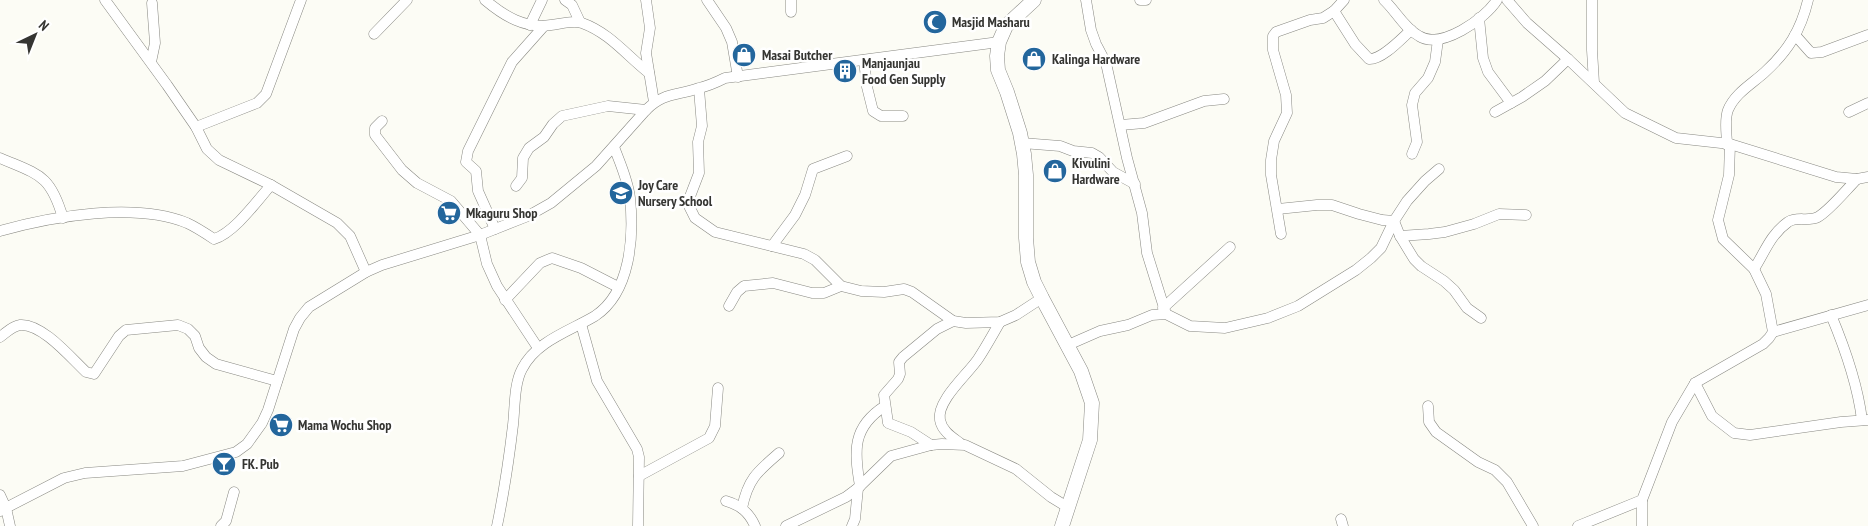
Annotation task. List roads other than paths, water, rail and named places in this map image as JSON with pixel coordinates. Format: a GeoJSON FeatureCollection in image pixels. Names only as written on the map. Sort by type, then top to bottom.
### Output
{"type":"FeatureCollection","features":[{"type":"Feature","properties":{"kind":"street"},"geometry":{"type":"LineString","coordinates":[[104,0],[196,127],[207,148],[219,160],[272,185],[344,229],[350,236],[366,272]]}},
{"type":"Feature","properties":{"kind":"street"},"geometry":{"type":"LineString","coordinates":[[196,127],[252,105],[266,94],[301,0]]}},
{"type":"Feature","properties":{"kind":"street"},"geometry":{"type":"LineString","coordinates":[[374,34],[407,0]]}},
{"type":"Feature","properties":{"kind":"street"},"geometry":{"type":"LineString","coordinates":[[485,0],[511,19],[530,25],[544,26],[580,22],[614,40],[636,63],[649,73]]}},
{"type":"Feature","properties":{"kind":"street"},"geometry":{"type":"LineString","coordinates":[[530,25],[542,0]]}},
{"type":"Feature","properties":{"kind":"street"},"geometry":{"type":"LineString","coordinates":[[565,0],[572,5],[580,22]]}},
{"type":"Feature","properties":{"kind":"street"},"geometry":{"type":"LineString","coordinates":[[646,0],[650,28],[646,52],[654,102]]}},
{"type":"Feature","properties":{"kind":"street"},"geometry":{"type":"LineString","coordinates":[[708,0],[726,28],[732,42],[738,77]]}},
{"type":"Feature","properties":{"kind":"street"},"geometry":{"type":"LineString","coordinates":[[791,0],[791,12]]}},
{"type":"Feature","properties":{"kind":"street"},"geometry":{"type":"LineString","coordinates":[[1034,0],[1006,26],[997,50],[998,70],[1007,92],[1022,143],[1026,176],[1028,262],[1034,282],[1081,371],[1092,403],[1090,440],[1062,526]]}},
{"type":"Feature","properties":{"kind":"street"},"geometry":{"type":"LineString","coordinates":[[1086,0],[1091,30],[1106,63],[1127,158],[1142,214],[1147,253],[1164,311],[1190,326],[1225,328],[1268,318],[1298,306],[1356,270],[1372,258],[1381,248],[1394,221],[1413,193],[1439,169]]}},
{"type":"Feature","properties":{"kind":"street"},"geometry":{"type":"LineString","coordinates":[[1140,0],[1146,0]]}},
{"type":"Feature","properties":{"kind":"street"},"geometry":{"type":"LineString","coordinates":[[1282,234],[1271,175],[1271,160],[1274,141],[1288,113],[1286,95],[1273,50],[1273,36],[1276,32],[1310,20],[1322,18],[1334,11],[1344,0]]}},
{"type":"Feature","properties":{"kind":"street"},"geometry":{"type":"LineString","coordinates":[[1384,0],[1410,30],[1423,39],[1438,40],[1458,32],[1479,18],[1497,0]]}},
{"type":"Feature","properties":{"kind":"street"},"geometry":{"type":"LineString","coordinates":[[1507,0],[1527,23],[1625,113],[1676,138],[1728,145],[1836,177],[1857,180],[1868,177]]}},
{"type":"Feature","properties":{"kind":"street"},"geometry":{"type":"LineString","coordinates":[[1592,0],[1594,83]]}},
{"type":"Feature","properties":{"kind":"street"},"geometry":{"type":"LineString","coordinates":[[1773,332],[1766,294],[1754,269],[1723,238],[1718,220],[1729,175],[1727,113],[1732,101],[1784,53],[1795,35],[1808,0]]}},
{"type":"Feature","properties":{"kind":"street"},"geometry":{"type":"LineString","coordinates":[[150,62],[154,43],[152,3]]}},
{"type":"Feature","properties":{"kind":"street"},"geometry":{"type":"LineString","coordinates":[[1334,11],[1355,44],[1372,60],[1384,53],[1410,30]]}},
{"type":"Feature","properties":{"kind":"street"},"geometry":{"type":"LineString","coordinates":[[1479,18],[1483,58],[1488,72],[1511,103]]}},
{"type":"Feature","properties":{"kind":"street"},"geometry":{"type":"LineString","coordinates":[[495,229],[478,191],[476,171],[466,162],[468,151],[512,62],[544,26]]}},
{"type":"Feature","properties":{"kind":"street"},"geometry":{"type":"LineString","coordinates":[[1795,35],[1811,53],[1822,52],[1868,35]]}},
{"type":"Feature","properties":{"kind":"street"},"geometry":{"type":"LineString","coordinates":[[1412,154],[1417,142],[1412,105],[1415,93],[1428,78],[1429,71],[1435,62],[1438,40]]}},
{"type":"Feature","properties":{"kind":"street"},"geometry":{"type":"LineString","coordinates":[[3,510],[64,478],[85,473],[183,466],[236,452],[247,444],[262,424],[294,329],[300,318],[309,308],[366,272],[382,265],[480,235],[528,216],[551,203],[596,166],[646,110],[664,96],[699,89],[725,78],[999,42]]}},
{"type":"Feature","properties":{"kind":"street"},"geometry":{"type":"LineString","coordinates":[[1495,112],[1545,81],[1568,59]]}},
{"type":"Feature","properties":{"kind":"street"},"geometry":{"type":"LineString","coordinates":[[864,60],[867,87],[873,111],[881,116],[903,116]]}},
{"type":"Feature","properties":{"kind":"street"},"geometry":{"type":"LineString","coordinates":[[699,89],[702,126],[698,142],[699,173],[689,199],[689,206],[696,218],[715,232],[810,257],[841,286],[861,291],[884,292],[904,289],[912,292],[953,321],[966,323],[1000,322],[1016,315],[1042,298]]}},
{"type":"Feature","properties":{"kind":"street"},"geometry":{"type":"LineString","coordinates":[[1121,125],[1144,122],[1204,101],[1224,99]]}},
{"type":"Feature","properties":{"kind":"street"},"geometry":{"type":"LineString","coordinates":[[1849,112],[1868,103]]}},
{"type":"Feature","properties":{"kind":"street"},"geometry":{"type":"LineString","coordinates":[[516,186],[522,178],[524,158],[529,148],[544,137],[553,124],[562,116],[608,106],[646,110]]}},
{"type":"Feature","properties":{"kind":"street"},"geometry":{"type":"LineString","coordinates":[[382,121],[375,128],[375,135],[400,167],[418,183],[451,201],[480,235],[487,264],[497,286],[538,348]]}},
{"type":"Feature","properties":{"kind":"street"},"geometry":{"type":"LineString","coordinates":[[1022,143],[1060,146],[1073,152],[1092,153],[1099,157],[1112,172],[1135,184]]}},
{"type":"Feature","properties":{"kind":"street"},"geometry":{"type":"LineString","coordinates":[[497,526],[506,482],[518,386],[522,369],[538,348],[604,309],[626,270],[630,254],[630,197],[614,147]]}},
{"type":"Feature","properties":{"kind":"street"},"geometry":{"type":"LineString","coordinates":[[772,246],[795,216],[805,195],[813,169],[847,156]]}},
{"type":"Feature","properties":{"kind":"street"},"geometry":{"type":"LineString","coordinates":[[0,158],[38,174],[49,184],[56,196],[63,218]]}},
{"type":"Feature","properties":{"kind":"street"},"geometry":{"type":"LineString","coordinates":[[1754,269],[1765,252],[1767,244],[1783,226],[1795,219],[1812,219],[1822,214],[1857,180]]}},
{"type":"Feature","properties":{"kind":"street"},"geometry":{"type":"LineString","coordinates":[[0,231],[20,225],[63,218],[134,212],[159,215],[187,223],[214,239],[222,237],[234,226],[272,185]]}},
{"type":"Feature","properties":{"kind":"street"},"geometry":{"type":"LineString","coordinates":[[1278,209],[1332,205],[1382,220],[1394,221]]}},
{"type":"Feature","properties":{"kind":"street"},"geometry":{"type":"LineString","coordinates":[[1400,236],[1445,232],[1474,224],[1499,214],[1526,215]]}},
{"type":"Feature","properties":{"kind":"street"},"geometry":{"type":"LineString","coordinates":[[1394,221],[1400,236],[1414,259],[1421,266],[1444,281],[1454,290],[1467,308],[1481,318]]}},
{"type":"Feature","properties":{"kind":"street"},"geometry":{"type":"LineString","coordinates":[[1068,345],[1100,331],[1128,325],[1164,311],[1184,287],[1230,247]]}},
{"type":"Feature","properties":{"kind":"street"},"geometry":{"type":"LineString","coordinates":[[505,300],[540,263],[552,258],[581,268],[618,287]]}},
{"type":"Feature","properties":{"kind":"street"},"geometry":{"type":"LineString","coordinates":[[729,306],[737,292],[744,286],[773,283],[812,293],[824,292],[841,286]]}},
{"type":"Feature","properties":{"kind":"street"},"geometry":{"type":"LineString","coordinates":[[1642,526],[1642,500],[1672,422],[1694,384],[1763,344],[1773,332],[1868,305]]}},
{"type":"Feature","properties":{"kind":"street"},"geometry":{"type":"LineString","coordinates":[[1694,384],[1712,416],[1734,433],[1750,436],[1865,420],[1851,370],[1831,315]]}},
{"type":"Feature","properties":{"kind":"street"},"geometry":{"type":"LineString","coordinates":[[931,445],[911,432],[888,424],[884,395],[898,379],[900,374],[899,362],[903,357],[937,329],[953,321]]}},
{"type":"Feature","properties":{"kind":"street"},"geometry":{"type":"LineString","coordinates":[[1000,322],[980,357],[955,387],[941,409],[940,421],[944,430],[960,443],[1016,469],[1051,497],[1069,508]]}},
{"type":"Feature","properties":{"kind":"street"},"geometry":{"type":"LineString","coordinates":[[581,324],[597,381],[637,449],[639,476],[638,526]]}},
{"type":"Feature","properties":{"kind":"street"},"geometry":{"type":"LineString","coordinates":[[0,337],[13,327],[20,325],[38,329],[86,372],[94,374],[119,336],[126,330],[178,326],[188,328],[195,336],[199,348],[206,357],[216,364],[277,381]]}},
{"type":"Feature","properties":{"kind":"street"},"geometry":{"type":"LineString","coordinates":[[639,476],[709,438],[715,426],[718,388]]}},
{"type":"Feature","properties":{"kind":"street"},"geometry":{"type":"LineString","coordinates":[[852,526],[855,519],[859,487],[856,466],[858,441],[866,420],[885,406]]}},
{"type":"Feature","properties":{"kind":"street"},"geometry":{"type":"LineString","coordinates":[[1428,406],[1429,422],[1436,432],[1478,462],[1495,470],[1507,482],[1533,526]]}},
{"type":"Feature","properties":{"kind":"street"},"geometry":{"type":"LineString","coordinates":[[786,526],[807,521],[846,497],[891,456],[931,445],[960,443]]}},
{"type":"Feature","properties":{"kind":"street"},"geometry":{"type":"LineString","coordinates":[[742,508],[748,485],[764,466],[779,453]]}},
{"type":"Feature","properties":{"kind":"street"},"geometry":{"type":"LineString","coordinates":[[221,526],[226,520],[234,492]]}},
{"type":"Feature","properties":{"kind":"street"},"geometry":{"type":"LineString","coordinates":[[0,495],[3,510],[10,526]]}},
{"type":"Feature","properties":{"kind":"street"},"geometry":{"type":"LineString","coordinates":[[1578,526],[1642,500]]}},
{"type":"Feature","properties":{"kind":"street"},"geometry":{"type":"LineString","coordinates":[[726,501],[742,508],[750,516],[755,526]]}},
{"type":"Feature","properties":{"kind":"place","name":"Masjid Masharu"},"geometry":{"type":"Point","coordinates":[935,22]}},
{"type":"Feature","properties":{"kind":"place","name":"Masai Butcher"},"geometry":{"type":"Point","coordinates":[744,55]}},
{"type":"Feature","properties":{"kind":"place","name":"Kalinga Hardware"},"geometry":{"type":"Point","coordinates":[1034,59]}},
{"type":"Feature","properties":{"kind":"place","name":"Manjaunjau Food Gen Supply"},"geometry":{"type":"Point","coordinates":[845,71]}},
{"type":"Feature","properties":{"kind":"place","name":"Kivulini Hardware"},"geometry":{"type":"Point","coordinates":[1055,171]}},
{"type":"Feature","properties":{"kind":"place","name":"Joy Care Nursery School"},"geometry":{"type":"Point","coordinates":[621,193]}},
{"type":"Feature","properties":{"kind":"place","name":"Mkaguru Shop"},"geometry":{"type":"Point","coordinates":[449,213]}},
{"type":"Feature","properties":{"kind":"place","name":"Mama Wochu Shop"},"geometry":{"type":"Point","coordinates":[281,425]}},
{"type":"Feature","properties":{"kind":"place","name":"FK. Pub"},"geometry":{"type":"Point","coordinates":[224,464]}}]}
